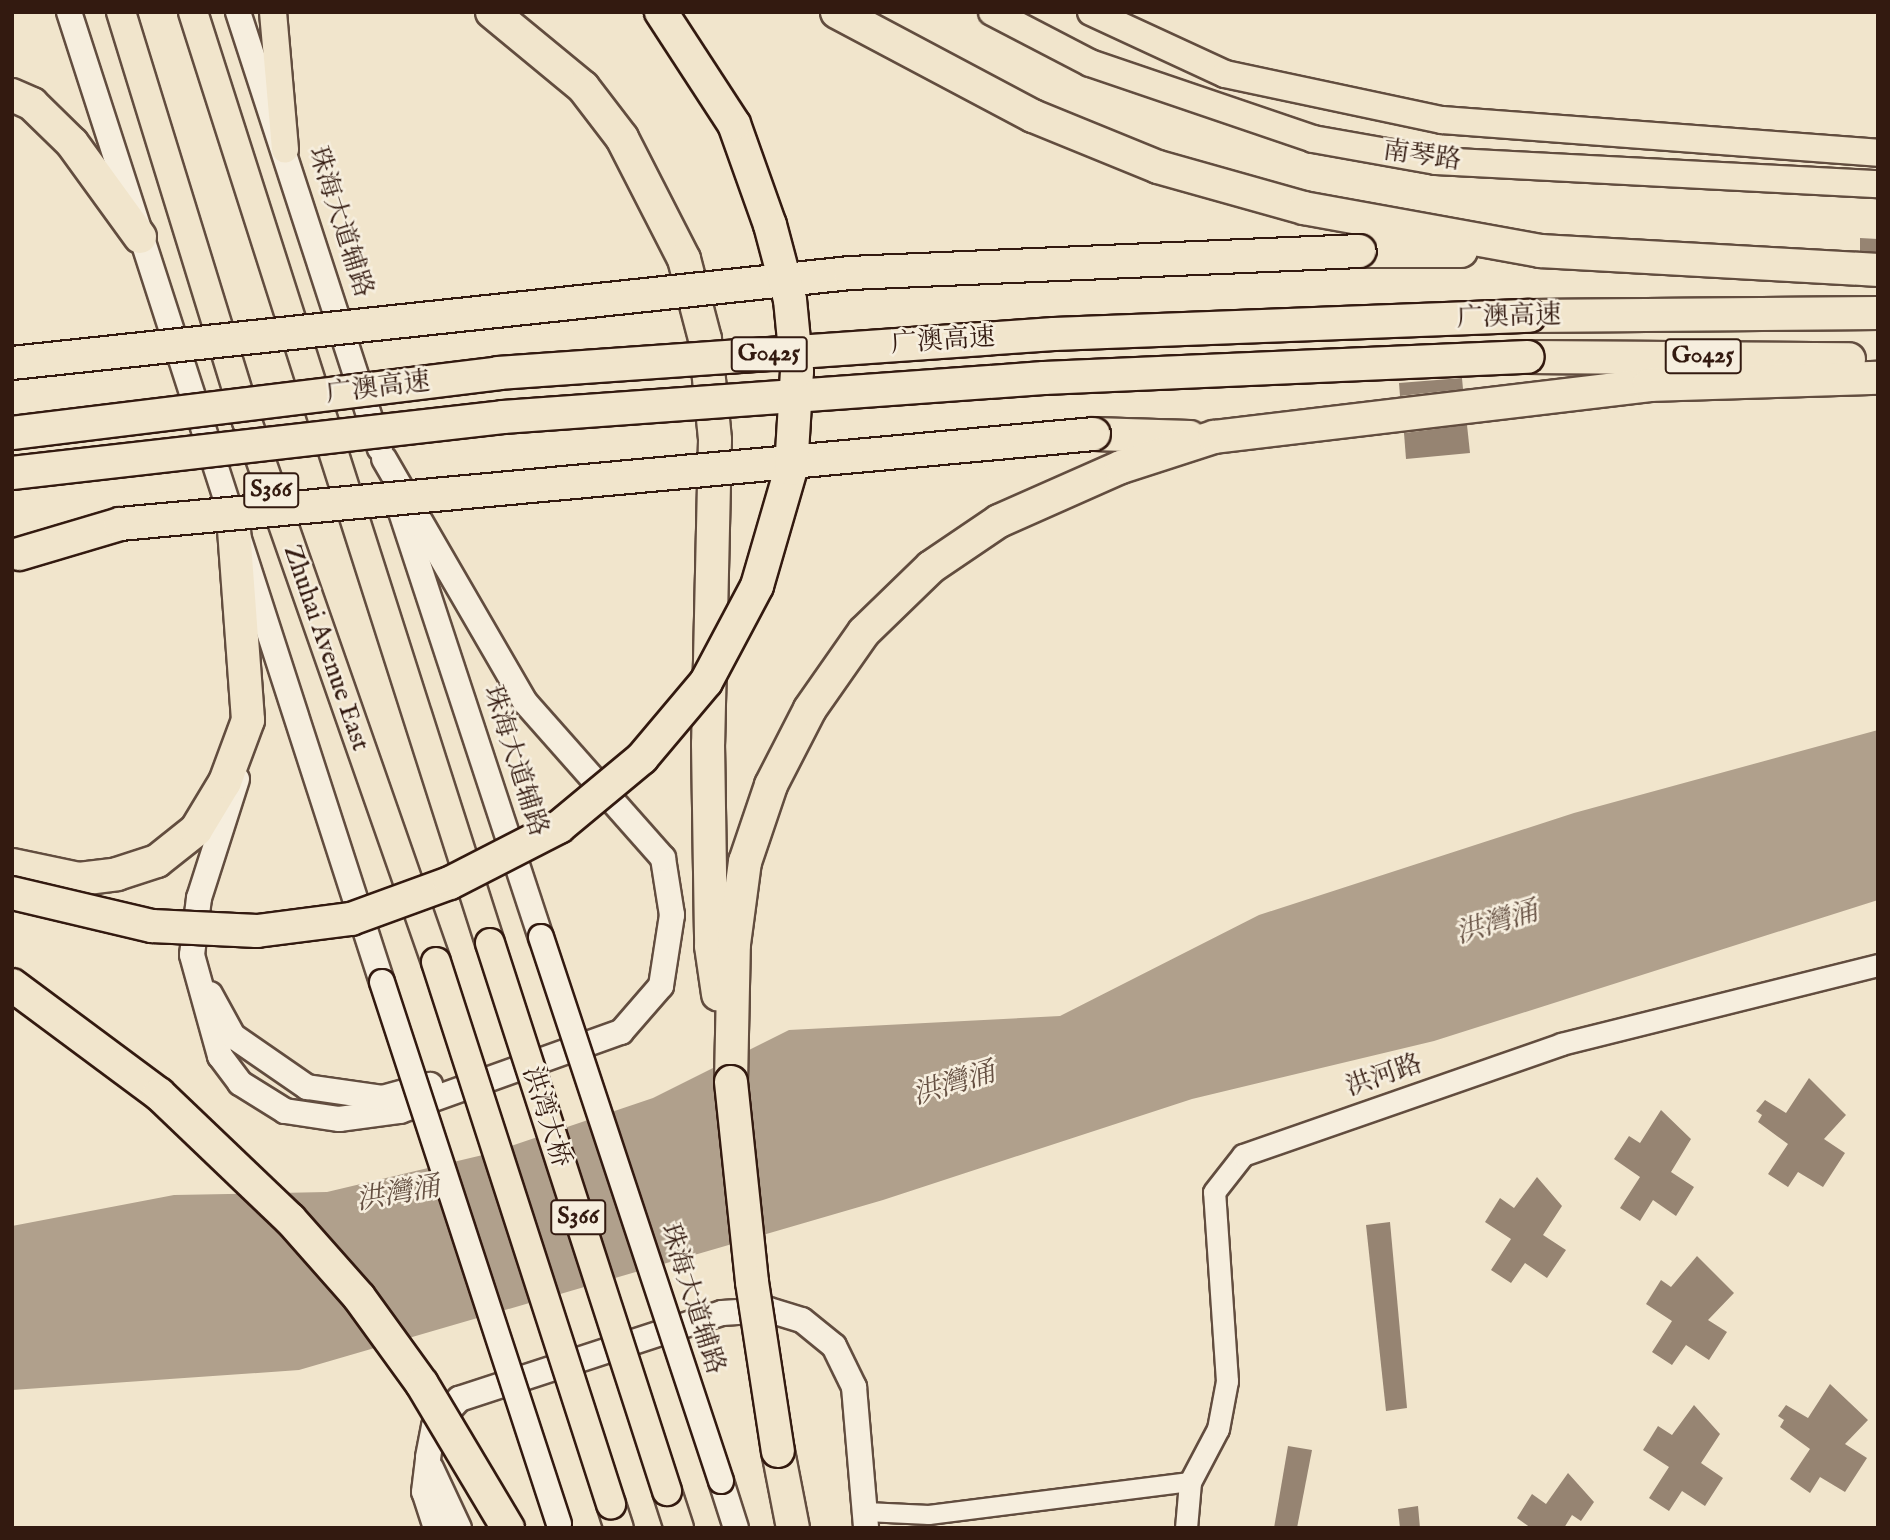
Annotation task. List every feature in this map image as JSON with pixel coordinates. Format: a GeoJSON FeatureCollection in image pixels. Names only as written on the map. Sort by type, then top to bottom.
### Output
{"type":"FeatureCollection","features":[{"type":"Feature","properties":{"kind":"highway","name":"Zhuhai Avenue East"},"geometry":{"type":"LineString","coordinates":[[121,12],[247,421],[436,962],[615,1516]]}},
{"type":"Feature","properties":{"kind":"highway","name":"洪湾大桥"},"geometry":{"type":"LineString","coordinates":[[193,12],[679,1528]]}},
{"type":"Feature","properties":{"kind":"highway"},"geometry":{"type":"LineString","coordinates":[[492,12],[522,32],[583,87],[656,195],[684,259],[705,339],[715,453],[722,945],[731,1082],[752,1282],[778,1451],[793,1528]]}},
{"type":"Feature","properties":{"kind":"highway"},"geometry":{"type":"LineString","coordinates":[[12,892],[152,926],[257,931],[351,919],[450,883],[559,827],[642,758],[706,682],[765,560],[791,469],[797,371],[790,300],[774,237],[734,124],[661,12]]}},
{"type":"Feature","properties":{"kind":"highway"},"geometry":{"type":"LineString","coordinates":[[838,12],[945,72],[1158,167],[1304,208],[1540,251]]}},
{"type":"Feature","properties":{"kind":"highway"},"geometry":{"type":"LineString","coordinates":[[12,95],[32,104],[72,143],[140,237]]}},
{"type":"Feature","properties":{"kind":"highway"},"geometry":{"type":"LineString","coordinates":[[12,363],[850,273],[1360,251],[1540,251],[1878,270]]}},
{"type":"Feature","properties":{"kind":"highway","name":"广澳高速"},"geometry":{"type":"LineString","coordinates":[[12,433],[498,373],[1054,334],[1530,316],[1878,313]]}},
{"type":"Feature","properties":{"kind":"highway","name":"广澳高速"},"geometry":{"type":"LineString","coordinates":[[12,473],[503,417],[1044,379],[1528,356],[1878,359]]}},
{"type":"Feature","properties":{"kind":"highway"},"geometry":{"type":"LineString","coordinates":[[722,945],[745,862],[771,785],[810,709],[864,632],[931,567],[999,521],[1121,467],[1214,438],[1438,405],[1649,385],[1878,378]]}},
{"type":"Feature","properties":{"kind":"highway"},"geometry":{"type":"LineString","coordinates":[[16,556],[120,524],[1094,434],[1214,438]]}},
{"type":"Feature","properties":{"kind":"highway"},"geometry":{"type":"LineString","coordinates":[[12,866],[79,879],[157,861],[196,830],[225,782],[248,720],[234,530]]}},
{"type":"Feature","properties":{"kind":"highway"},"geometry":{"type":"LineString","coordinates":[[12,985],[159,1094],[290,1219],[359,1297],[422,1384],[508,1528]]}},
{"type":"Feature","properties":{"kind":"main road"},"geometry":{"type":"LineString","coordinates":[[69,12],[234,530],[560,1526]]}},
{"type":"Feature","properties":{"kind":"main road","name":"珠海大道辅路"},"geometry":{"type":"LineString","coordinates":[[238,12],[736,1528]]}},
{"type":"Feature","properties":{"kind":"main road"},"geometry":{"type":"LineString","coordinates":[[273,12],[285,149]]}},
{"type":"Feature","properties":{"kind":"main road","name":"南琴路"},"geometry":{"type":"LineString","coordinates":[[992,12],[1090,63],[1313,139],[1436,161],[1878,184]]}},
{"type":"Feature","properties":{"kind":"main road","name":"南琴路"},"geometry":{"type":"LineString","coordinates":[[1091,12],[1225,74],[1442,120],[1878,153]]}},
{"type":"Feature","properties":{"kind":"main road"},"geometry":{"type":"LineString","coordinates":[[248,720],[244,759],[200,898],[192,955],[233,1036],[272,1069],[344,1097],[382,1098],[428,1086],[581,1033],[613,1018],[638,995],[654,959],[660,902],[640,829],[525,702],[384,459]]}},
{"type":"Feature","properties":{"kind":"main road"},"geometry":{"type":"LineString","coordinates":[[436,1528],[424,1492],[428,1457],[434,1427],[459,1399],[723,1313],[769,1310],[802,1320],[834,1346],[854,1387],[866,1520]]}},
{"type":"Feature","properties":{"kind":"main road"},"geometry":{"type":"LineString","coordinates":[[428,1457],[459,1528]]}},
{"type":"Feature","properties":{"kind":"street","name":"洪河路"},"geometry":{"type":"LineString","coordinates":[[1190,1482],[1218,1429],[1227,1381],[1214,1192],[1243,1155],[1561,1044],[1878,965]]}},
{"type":"Feature","properties":{"kind":"street"},"geometry":{"type":"LineString","coordinates":[[866,1520],[929,1515],[1190,1482],[1186,1528]]}},
{"type":"Feature","properties":{"kind":"water","name":"洪灣涌"},"geometry":{"type":"Polygon","coordinates":[[[1878,730],[1878,900],[1434,1041],[1192,1099],[883,1200],[299,1370],[12,1390],[12,1226],[174,1195],[327,1192],[487,1154],[653,1098],[789,1030],[1060,1016],[1259,915],[1574,813],[1878,730]]]}},
{"type":"Feature","properties":{"kind":"building"},"geometry":{"type":"Polygon","coordinates":[[[1860,238],[1878,239],[1878,252],[1860,251],[1860,238]]]}},
{"type":"Feature","properties":{"kind":"building"},"geometry":{"type":"Polygon","coordinates":[[[1462,378],[1463,389],[1400,396],[1399,383],[1462,378]]]}},
{"type":"Feature","properties":{"kind":"building"},"geometry":{"type":"Polygon","coordinates":[[[1467,425],[1470,453],[1406,459],[1404,433],[1467,425]]]}},
{"type":"Feature","properties":{"kind":"building"},"geometry":{"type":"Polygon","coordinates":[[[1809,1078],[1846,1115],[1824,1139],[1845,1153],[1823,1187],[1798,1172],[1788,1187],[1768,1174],[1788,1144],[1758,1122],[1762,1115],[1756,1111],[1765,1100],[1786,1113],[1809,1078]]]}},
{"type":"Feature","properties":{"kind":"building"},"geometry":{"type":"Polygon","coordinates":[[[1661,1110],[1691,1139],[1671,1172],[1694,1187],[1676,1216],[1653,1200],[1640,1221],[1620,1208],[1640,1177],[1614,1159],[1629,1136],[1640,1143],[1661,1110]]]}},
{"type":"Feature","properties":{"kind":"building"},"geometry":{"type":"Polygon","coordinates":[[[1537,1177],[1562,1206],[1543,1235],[1566,1250],[1547,1278],[1525,1263],[1511,1283],[1491,1270],[1511,1239],[1485,1222],[1500,1198],[1514,1208],[1537,1177]]]}},
{"type":"Feature","properties":{"kind":"building"},"geometry":{"type":"Polygon","coordinates":[[[1390,1222],[1407,1408],[1386,1411],[1366,1225],[1390,1222]]]}},
{"type":"Feature","properties":{"kind":"building"},"geometry":{"type":"Polygon","coordinates":[[[1697,1256],[1734,1293],[1708,1320],[1727,1332],[1709,1360],[1686,1345],[1672,1365],[1652,1352],[1672,1321],[1646,1304],[1661,1280],[1671,1287],[1697,1256]]]}},
{"type":"Feature","properties":{"kind":"building"},"geometry":{"type":"Polygon","coordinates":[[[1830,1384],[1868,1420],[1845,1444],[1867,1458],[1845,1492],[1820,1477],[1810,1493],[1790,1479],[1810,1449],[1780,1427],[1784,1420],[1778,1416],[1786,1405],[1808,1418],[1830,1384]]]}},
{"type":"Feature","properties":{"kind":"building"},"geometry":{"type":"Polygon","coordinates":[[[1694,1405],[1720,1434],[1701,1463],[1723,1478],[1705,1506],[1682,1491],[1669,1511],[1649,1498],[1669,1467],[1643,1450],[1658,1426],[1672,1435],[1694,1405]]]}},
{"type":"Feature","properties":{"kind":"building"},"geometry":{"type":"Polygon","coordinates":[[[1288,1446],[1312,1450],[1297,1528],[1274,1528],[1288,1446]]]}},
{"type":"Feature","properties":{"kind":"building"},"geometry":{"type":"Polygon","coordinates":[[[1568,1473],[1594,1502],[1581,1521],[1572,1515],[1564,1528],[1531,1528],[1517,1518],[1532,1494],[1546,1504],[1568,1473]]]}},
{"type":"Feature","properties":{"kind":"building"},"geometry":{"type":"Polygon","coordinates":[[[1418,1506],[1420,1528],[1400,1528],[1398,1509],[1418,1506]]]}}]}
